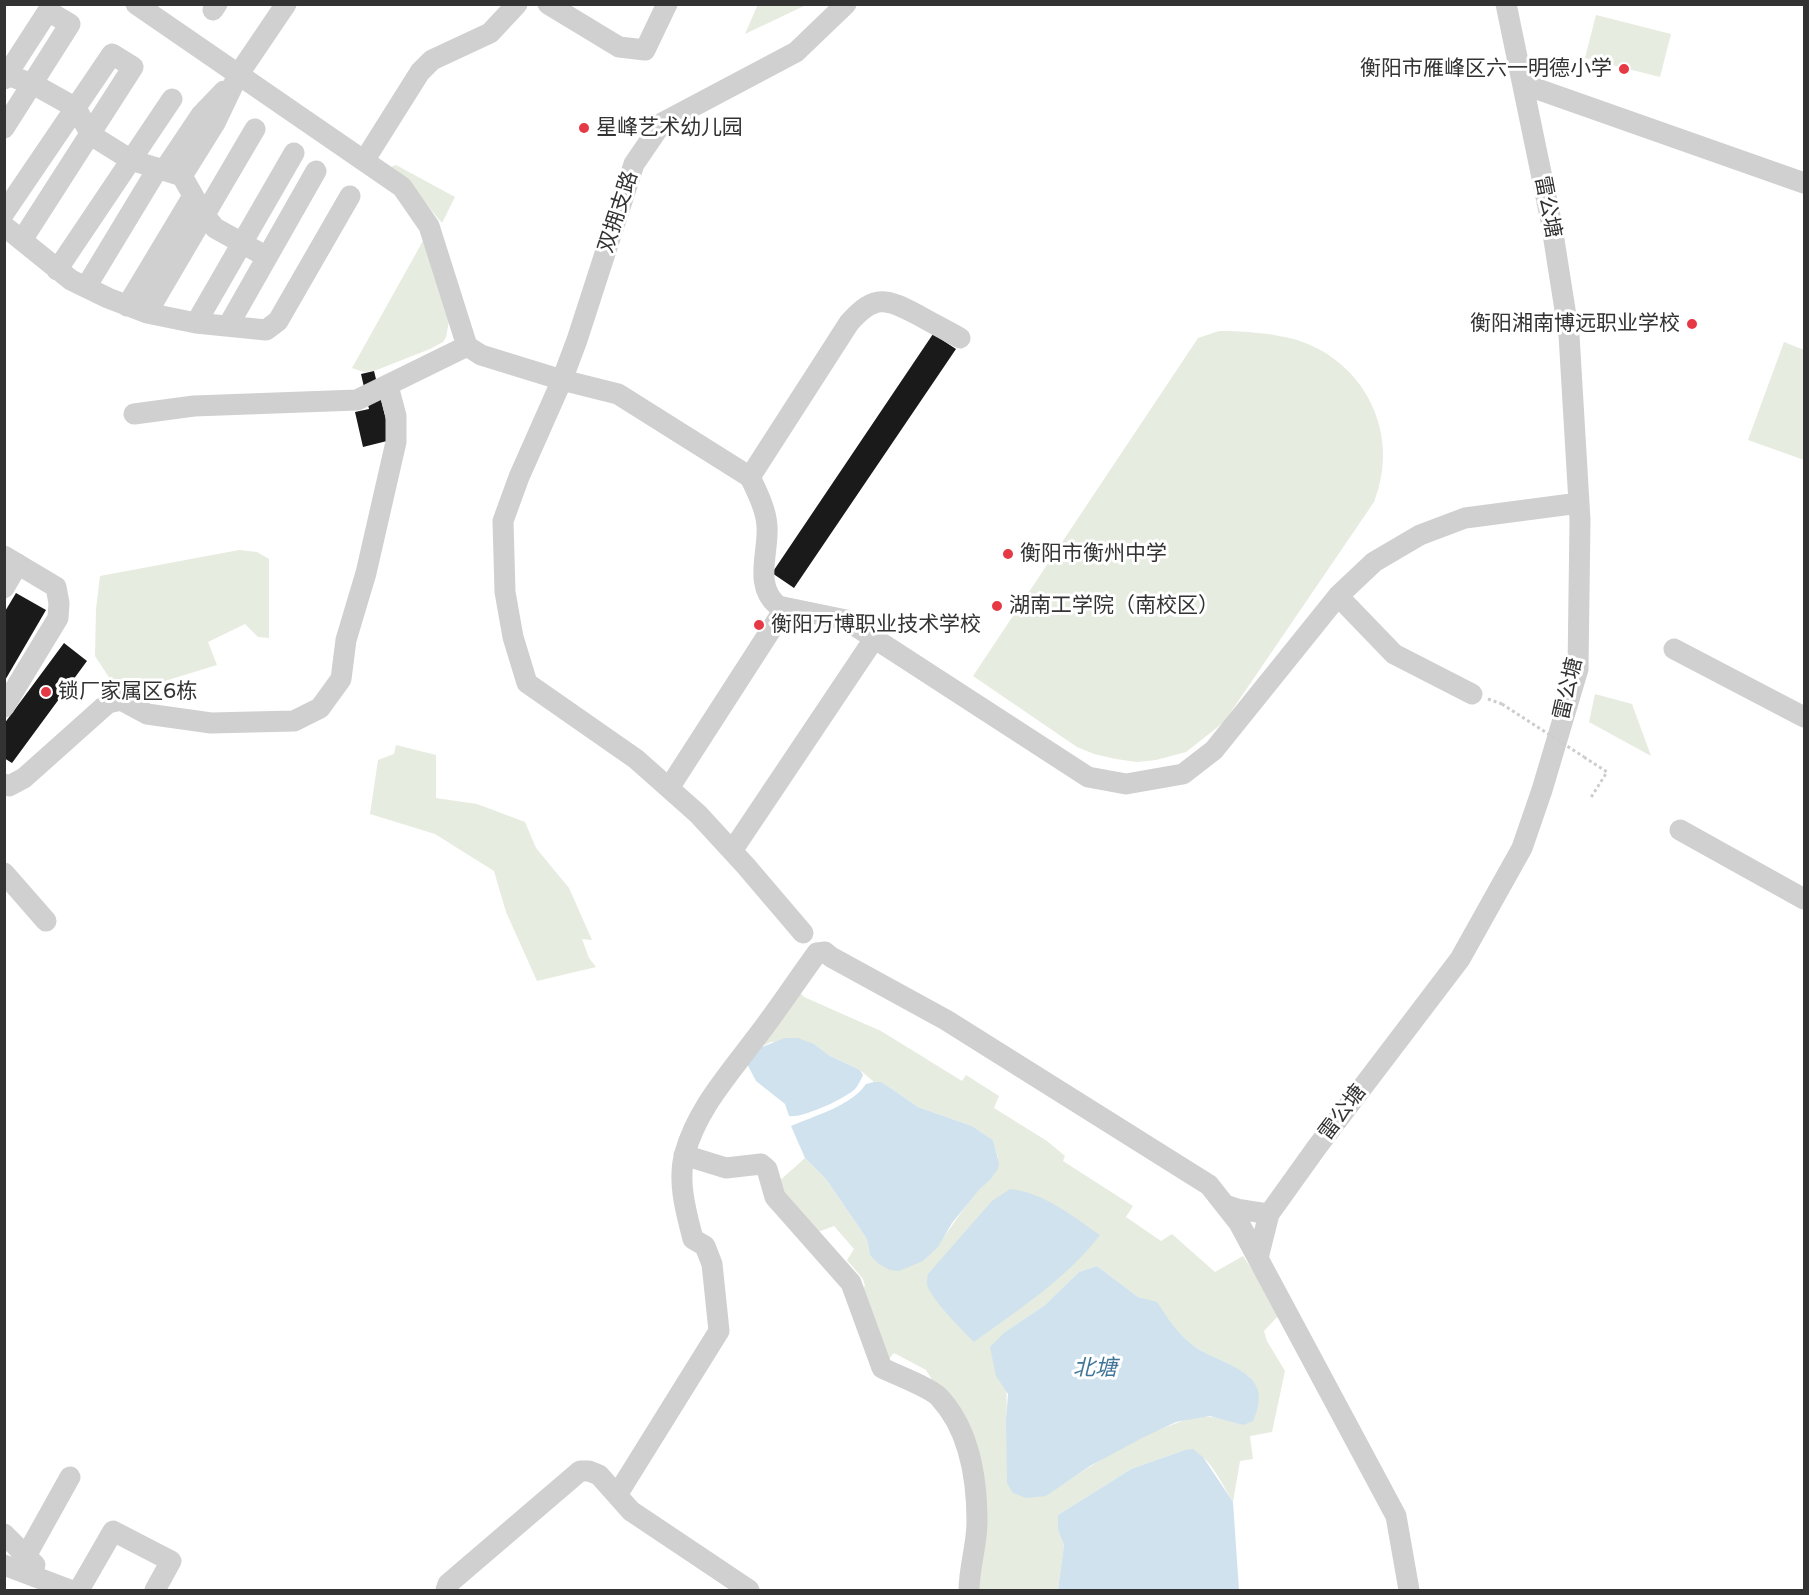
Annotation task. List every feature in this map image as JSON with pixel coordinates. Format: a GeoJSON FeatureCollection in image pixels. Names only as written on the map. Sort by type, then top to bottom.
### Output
{"type":"FeatureCollection","features":[{"type":"Feature","properties":{"kind":"street"},"geometry":{"type":"LineString","coordinates":[[136,4],[402,187],[429,226],[467,346],[481,355],[562,380],[618,394],[750,477],[760,497],[767,525],[764,570],[766,590],[771,600],[785,608],[846,621],[1088,777],[1126,784],[1184,774],[1214,750],[1338,596],[1374,562],[1420,535],[1465,518],[1579,503]]}},
{"type":"Feature","properties":{"kind":"street"},"geometry":{"type":"LineString","coordinates":[[86,287],[168,172],[201,115],[238,75],[286,4]]}},
{"type":"Feature","properties":{"kind":"street"},"geometry":{"type":"LineString","coordinates":[[364,161],[420,72],[432,60],[490,33],[517,4]]}},
{"type":"Feature","properties":{"kind":"street"},"geometry":{"type":"LineString","coordinates":[[548,4],[571,10],[620,46],[645,50],[667,4]]}},
{"type":"Feature","properties":{"kind":"street","name":"双拥支路"},"geometry":{"type":"LineString","coordinates":[[803,933],[698,814],[636,759],[527,683],[513,637],[505,592],[503,521],[519,477],[562,380],[634,164],[662,123],[796,52],[846,4]]}},
{"type":"Feature","properties":{"kind":"street","name":"雷公塘"},"geometry":{"type":"LineString","coordinates":[[1258,1258],[1269,1214],[1460,959],[1522,848],[1578,669],[1579,503],[1569,335],[1551,221],[1506,4]]}},
{"type":"Feature","properties":{"kind":"street"},"geometry":{"type":"LineString","coordinates":[[4,128],[33,84],[70,24],[48,11],[5,76],[33,84],[76,108],[91,135],[131,160],[168,172],[193,196],[215,228],[267,257]]}},
{"type":"Feature","properties":{"kind":"street"},"geometry":{"type":"LineString","coordinates":[[4,213],[112,54],[133,67],[22,240]]}},
{"type":"Feature","properties":{"kind":"street"},"geometry":{"type":"LineString","coordinates":[[1523,84],[1804,183]]}},
{"type":"Feature","properties":{"kind":"street"},"geometry":{"type":"LineString","coordinates":[[57,270],[172,99]]}},
{"type":"Feature","properties":{"kind":"street"},"geometry":{"type":"LineString","coordinates":[[147,313],[255,129]]}},
{"type":"Feature","properties":{"kind":"street"},"geometry":{"type":"LineString","coordinates":[[196,323],[294,153]]}},
{"type":"Feature","properties":{"kind":"street"},"geometry":{"type":"LineString","coordinates":[[228,326],[316,171]]}},
{"type":"Feature","properties":{"kind":"street"},"geometry":{"type":"LineString","coordinates":[[127,306],[193,196]]}},
{"type":"Feature","properties":{"kind":"street"},"geometry":{"type":"LineString","coordinates":[[4,226],[71,280],[127,306],[147,313],[196,323],[266,330],[278,321],[350,196]]}},
{"type":"Feature","properties":{"kind":"street"},"geometry":{"type":"LineString","coordinates":[[750,477],[849,323],[860,310],[874,303],[892,301],[960,338]]}},
{"type":"Feature","properties":{"kind":"street"},"geometry":{"type":"LineString","coordinates":[[134,414],[194,406],[357,400],[467,346]]}},
{"type":"Feature","properties":{"kind":"street"},"geometry":{"type":"LineString","coordinates":[[4,784],[9,786],[24,778],[108,703],[121,700],[147,714],[211,723],[294,722],[320,708],[341,679],[346,640],[366,573],[396,442],[396,416],[388,386]]}},
{"type":"Feature","properties":{"kind":"street"},"geometry":{"type":"LineString","coordinates":[[4,588],[11,560],[56,587],[59,603],[58,618],[4,706]]}},
{"type":"Feature","properties":{"kind":"street"},"geometry":{"type":"LineString","coordinates":[[1338,596],[1394,654],[1472,694]]}},
{"type":"Feature","properties":{"kind":"street"},"geometry":{"type":"LineString","coordinates":[[669,788],[785,608]]}},
{"type":"Feature","properties":{"kind":"street"},"geometry":{"type":"LineString","coordinates":[[732,851],[874,639]]}},
{"type":"Feature","properties":{"kind":"street"},"geometry":{"type":"LineString","coordinates":[[1674,649],[1804,717]]}},
{"type":"Feature","properties":{"kind":"street"},"geometry":{"type":"LineString","coordinates":[[1680,830],[1804,899]]}},
{"type":"Feature","properties":{"kind":"street"},"geometry":{"type":"LineString","coordinates":[[4,873],[46,921]]}},
{"type":"Feature","properties":{"kind":"street"},"geometry":{"type":"LineString","coordinates":[[617,1495],[719,1331],[712,1264],[705,1246],[693,1239],[682,1199],[684,1155],[697,1121],[710,1098],[817,953],[825,952],[946,1020],[1209,1185],[1239,1223],[1396,1516],[1409,1590]]}},
{"type":"Feature","properties":{"kind":"street"},"geometry":{"type":"LineString","coordinates":[[684,1155],[726,1168],[761,1164],[767,1169],[775,1197],[851,1283],[882,1368],[938,1396],[961,1430],[971,1458],[977,1523],[969,1590]]}},
{"type":"Feature","properties":{"kind":"street"},"geometry":{"type":"LineString","coordinates":[[1225,1204],[1237,1209],[1269,1214]]}},
{"type":"Feature","properties":{"kind":"street"},"geometry":{"type":"LineString","coordinates":[[446,1590],[448,1584],[580,1471],[589,1471],[599,1475],[631,1511],[749,1590]]}},
{"type":"Feature","properties":{"kind":"street"},"geometry":{"type":"LineString","coordinates":[[26,1556],[70,1477]]}},
{"type":"Feature","properties":{"kind":"street"},"geometry":{"type":"LineString","coordinates":[[79,1590],[112,1531],[171,1562],[155,1590]]}},
{"type":"Feature","properties":{"kind":"street"},"geometry":{"type":"LineString","coordinates":[[4,1534],[38,1568],[38,1579]]}},
{"type":"Feature","properties":{"kind":"street"},"geometry":{"type":"LineString","coordinates":[[4,1565],[70,1590]]}},
{"type":"Feature","properties":{"kind":"path"},"geometry":{"type":"LineString","coordinates":[[1502,704],[1607,772],[1590,799]]}},
{"type":"Feature","properties":{"kind":"shaded area"},"geometry":{"type":"Polygon","coordinates":[[[758,4],[806,4],[806,5],[745,34],[758,4]]]}},
{"type":"Feature","properties":{"kind":"shaded area"},"geometry":{"type":"Polygon","coordinates":[[[1596,15],[1671,34],[1660,77],[1585,58],[1596,15]]]}},
{"type":"Feature","properties":{"kind":"shaded area"},"geometry":{"type":"Polygon","coordinates":[[[396,165],[455,197],[442,223],[407,181],[388,168],[396,165]]]}},
{"type":"Feature","properties":{"kind":"shaded area"},"geometry":{"type":"Polygon","coordinates":[[[424,239],[449,321],[446,337],[443,342],[430,349],[374,371],[364,372],[352,368],[424,239]]]}},
{"type":"Feature","properties":{"kind":"shaded area"},"geometry":{"type":"Polygon","coordinates":[[[1219,331],[1258,333],[1297,340],[1321,351],[1342,365],[1359,383],[1372,404],[1380,427],[1383,452],[1381,477],[1374,502],[1224,722],[1186,752],[1156,760],[1137,762],[1094,754],[1077,747],[973,676],[1198,338],[1219,331]]]}},
{"type":"Feature","properties":{"kind":"shaded area"},"geometry":{"type":"Polygon","coordinates":[[[1784,342],[1804,350],[1804,460],[1748,440],[1784,342]]]}},
{"type":"Feature","properties":{"kind":"shaded area"},"geometry":{"type":"Polygon","coordinates":[[[239,550],[257,552],[269,559],[269,638],[258,637],[245,624],[208,642],[217,665],[129,692],[116,688],[95,656],[96,609],[100,576],[239,550]]]}},
{"type":"Feature","properties":{"kind":"shaded area"},"geometry":{"type":"Polygon","coordinates":[[[1595,694],[1632,704],[1651,756],[1589,722],[1595,694]]]}},
{"type":"Feature","properties":{"kind":"shaded area"},"geometry":{"type":"Polygon","coordinates":[[[396,745],[436,755],[436,798],[477,804],[525,822],[536,848],[569,888],[592,940],[582,939],[589,958],[596,967],[537,981],[506,912],[494,871],[435,834],[370,814],[378,760],[394,754],[396,745]]]}},
{"type":"Feature","properties":{"kind":"shaded area"},"geometry":{"type":"Polygon","coordinates":[[[796,989],[804,997],[881,1031],[962,1081],[966,1075],[999,1096],[994,1108],[1047,1141],[1065,1156],[1063,1161],[1133,1206],[1126,1217],[1161,1241],[1172,1234],[1215,1272],[1243,1256],[1281,1313],[1264,1331],[1267,1341],[1285,1371],[1272,1432],[1250,1436],[1253,1459],[1240,1461],[1233,1502],[1214,1469],[1201,1455],[1185,1450],[1131,1469],[1058,1515],[1058,1530],[1064,1545],[1058,1590],[976,1590],[982,1514],[943,1397],[926,1370],[894,1353],[887,1361],[862,1289],[865,1286],[863,1279],[847,1260],[854,1249],[834,1226],[818,1232],[777,1183],[805,1158],[826,1179],[867,1239],[870,1255],[923,1261],[938,1245],[970,1200],[996,1171],[998,1160],[993,1140],[972,1126],[918,1107],[881,1082],[874,1082],[860,1070],[830,1056],[814,1044],[771,1042],[749,1052],[796,989]],[[1097,1266],[1079,1272],[1045,1305],[1005,1332],[1007,1483],[1046,1496],[1102,1459],[1151,1433],[1174,1424],[1195,1418],[1212,1417],[1243,1425],[1250,1377],[1191,1344],[1177,1330],[1157,1303],[1138,1297],[1097,1266]]]}},
{"type":"Feature","properties":{"kind":"water"},"geometry":{"type":"Polygon","coordinates":[[[785,1038],[798,1038],[814,1044],[830,1056],[860,1070],[863,1075],[857,1086],[851,1092],[824,1107],[789,1116],[785,1104],[756,1081],[744,1058],[749,1052],[785,1038]]]}},
{"type":"Feature","properties":{"kind":"water"},"geometry":{"type":"Polygon","coordinates":[[[881,1082],[918,1107],[972,1126],[993,1140],[999,1163],[998,1169],[990,1180],[952,1223],[938,1247],[923,1261],[899,1271],[890,1270],[879,1264],[870,1255],[867,1239],[826,1179],[805,1158],[791,1126],[842,1104],[866,1084],[881,1082]]]}},
{"type":"Feature","properties":{"kind":"water"},"geometry":{"type":"Polygon","coordinates":[[[1010,1189],[1023,1191],[1046,1200],[1100,1235],[1087,1251],[1057,1279],[974,1342],[929,1290],[928,1274],[992,1201],[1010,1189]]]}},
{"type":"Feature","properties":{"kind":"water","name":"北塘"},"geometry":{"type":"Polygon","coordinates":[[[1097,1266],[1138,1297],[1157,1302],[1176,1329],[1190,1343],[1242,1371],[1252,1379],[1258,1390],[1259,1403],[1253,1421],[1243,1425],[1210,1416],[1176,1422],[1090,1466],[1046,1496],[1026,1498],[1013,1493],[1007,1483],[1008,1394],[996,1376],[990,1347],[1005,1332],[1045,1305],[1079,1272],[1097,1266]]]}},
{"type":"Feature","properties":{"kind":"water"},"geometry":{"type":"Polygon","coordinates":[[[1193,1449],[1203,1457],[1233,1502],[1239,1590],[1058,1590],[1064,1545],[1058,1530],[1058,1515],[1131,1469],[1193,1449]]]}},
{"type":"Feature","properties":{"kind":"building"},"geometry":{"type":"Polygon","coordinates":[[[933,334],[956,349],[794,588],[772,573],[933,334]]]}},
{"type":"Feature","properties":{"kind":"building"},"geometry":{"type":"Polygon","coordinates":[[[374,371],[391,440],[363,447],[355,412],[369,409],[361,374],[374,371]]]}},
{"type":"Feature","properties":{"kind":"building"},"geometry":{"type":"Polygon","coordinates":[[[16,593],[46,610],[4,682],[4,613],[16,593]]]}},
{"type":"Feature","properties":{"kind":"building","name":"锁厂家属区6栋"},"geometry":{"type":"Polygon","coordinates":[[[64,643],[87,661],[12,763],[4,758],[4,724],[64,643]]]}},
{"type":"Feature","properties":{"kind":"place","name":"衡阳市雁峰区六一明德小学"},"geometry":{"type":"Point","coordinates":[1624,69]}},
{"type":"Feature","properties":{"kind":"place","name":"星峰艺术幼儿园"},"geometry":{"type":"Point","coordinates":[584,128]}},
{"type":"Feature","properties":{"kind":"place","name":"衡阳湘南博远职业学校"},"geometry":{"type":"Point","coordinates":[1692,324]}},
{"type":"Feature","properties":{"kind":"place","name":"衡阳市衡州中学"},"geometry":{"type":"Point","coordinates":[1008,554]}},
{"type":"Feature","properties":{"kind":"place","name":"湖南工学院（南校区）"},"geometry":{"type":"Point","coordinates":[997,606]}},
{"type":"Feature","properties":{"kind":"place","name":"衡阳万博职业技术学校"},"geometry":{"type":"Point","coordinates":[759,625]}},
{"type":"Feature","properties":{"kind":"place","name":"锁厂家属区6栋"},"geometry":{"type":"Point","coordinates":[46,692]}}]}
